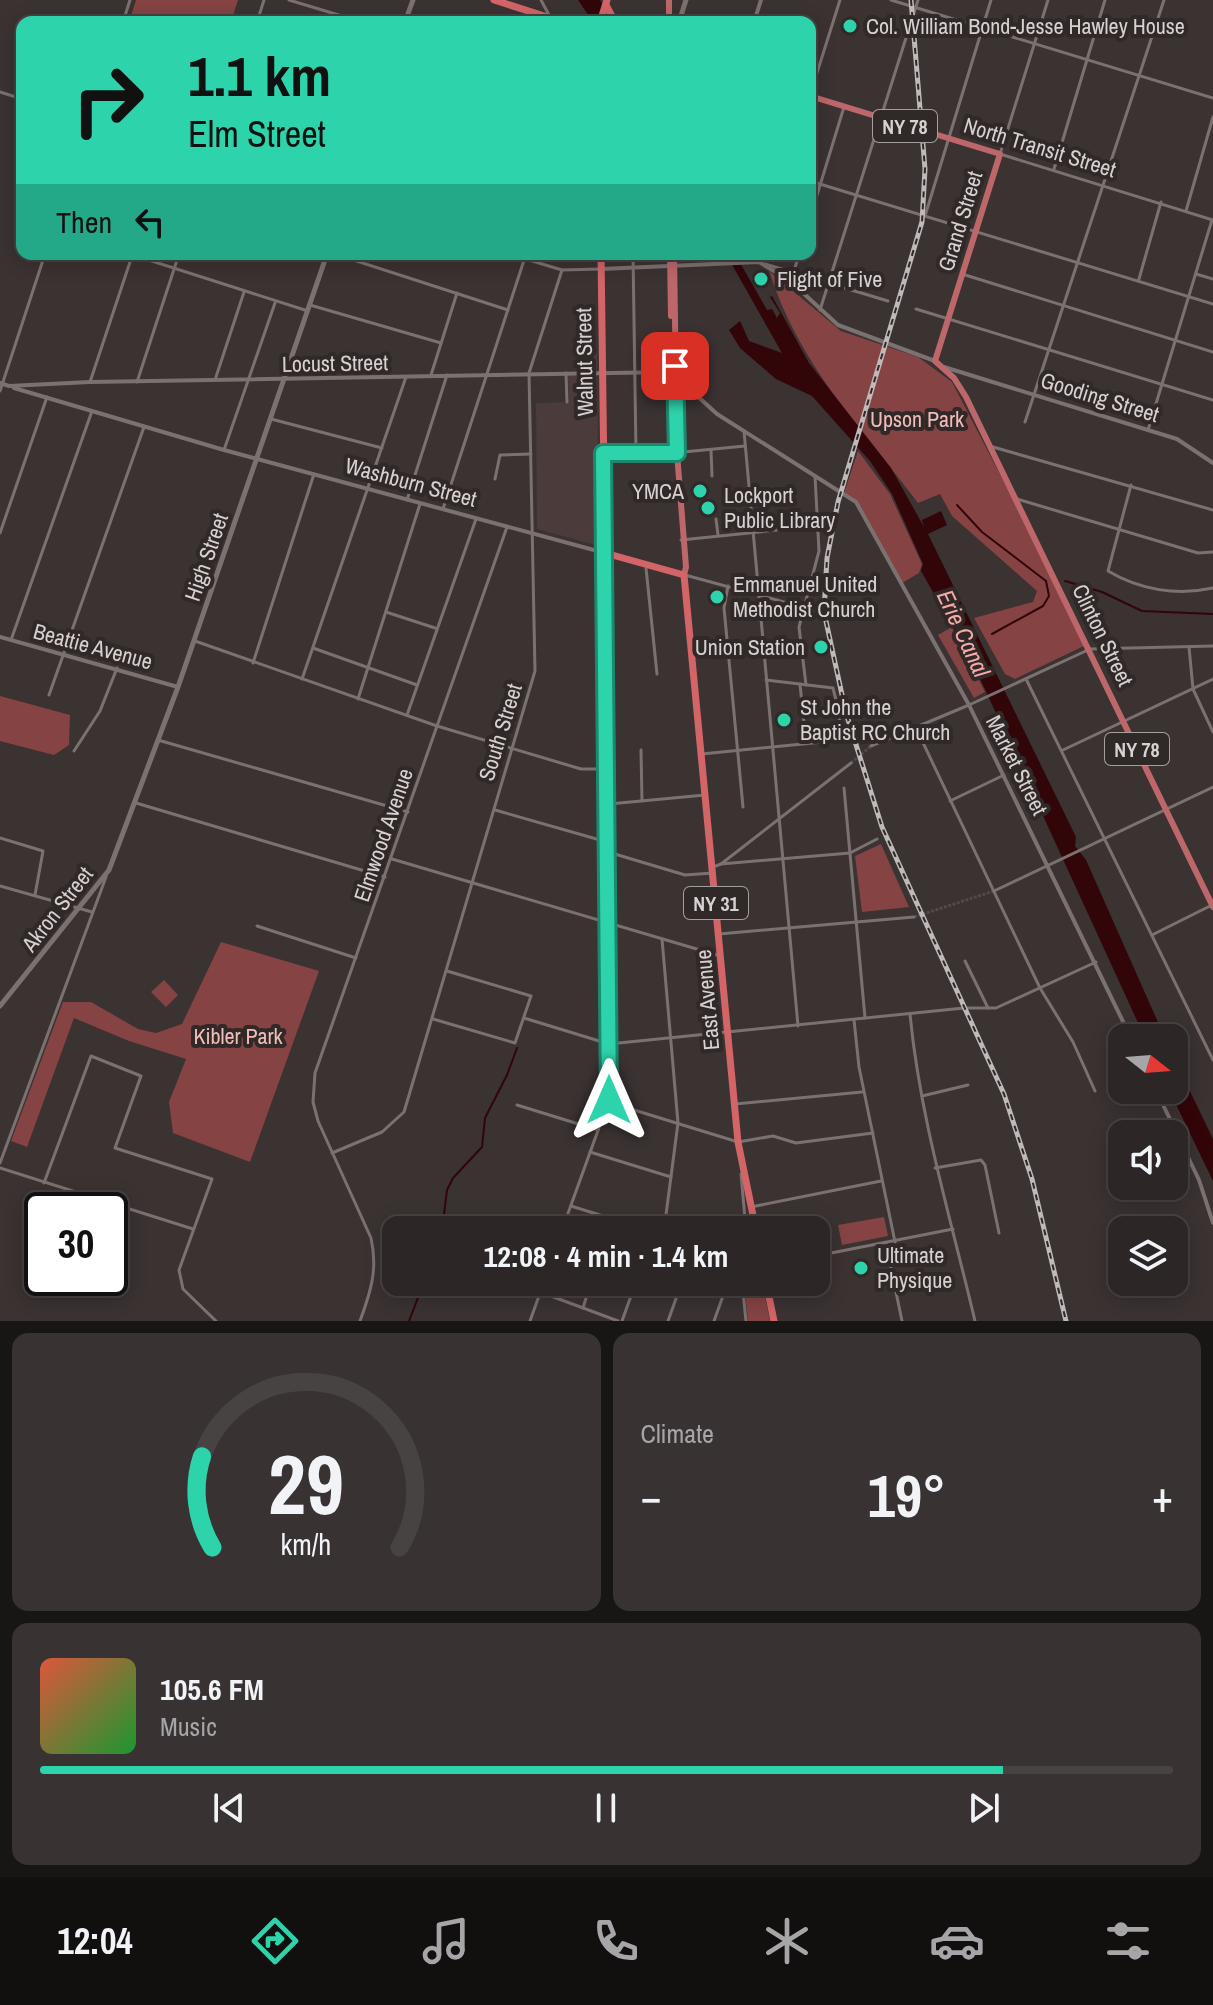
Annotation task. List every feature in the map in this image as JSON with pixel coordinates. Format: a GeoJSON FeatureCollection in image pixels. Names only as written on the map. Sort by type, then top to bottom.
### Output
{"type":"FeatureCollection","features":[{"type":"Feature","properties":{"kind":"highway"},"geometry":{"type":"LineString","coordinates":[[494,0],[545,16]]}},
{"type":"Feature","properties":{"kind":"highway","name":"Walnut Street"},"geometry":{"type":"LineString","coordinates":[[601,260],[605,553]]}},
{"type":"Feature","properties":{"kind":"highway","name":"Washburn Street"},"geometry":{"type":"LineString","coordinates":[[605,553],[684,575]]}},
{"type":"Feature","properties":{"kind":"highway","name":"East Avenue"},"geometry":{"type":"LineString","coordinates":[[684,575],[705,795],[716,868],[738,1142],[753,1216]]}},
{"type":"Feature","properties":{"kind":"highway"},"geometry":{"type":"LineString","coordinates":[[769,1296],[774,1321]]}},
{"type":"Feature","properties":{"kind":"main road","name":"North Transit Street"},"geometry":{"type":"LineString","coordinates":[[816,98],[1000,154]]}},
{"type":"Feature","properties":{"kind":"main road","name":"Grand Street"},"geometry":{"type":"LineString","coordinates":[[938,363],[1000,154]]}},
{"type":"Feature","properties":{"kind":"main road","name":"High Street"},"geometry":{"type":"LineString","coordinates":[[109,870],[178,687],[325,260]]}},
{"type":"Feature","properties":{"kind":"main road"},"geometry":{"type":"LineString","coordinates":[[672,260],[675,453],[684,575]]}},
{"type":"Feature","properties":{"kind":"main road","name":"Gooding Street"},"geometry":{"type":"LineString","coordinates":[[938,363],[956,381]]}},
{"type":"Feature","properties":{"kind":"main road","name":"Clinton Street"},"geometry":{"type":"LineString","coordinates":[[956,381],[1017,499],[1213,906]]}},
{"type":"Feature","properties":{"kind":"main road","name":"Akron Street"},"geometry":{"type":"LineString","coordinates":[[0,1006],[109,870]]}},
{"type":"Feature","properties":{"kind":"street"},"geometry":{"type":"LineString","coordinates":[[289,0],[342,16]]}},
{"type":"Feature","properties":{"kind":"street"},"geometry":{"type":"LineString","coordinates":[[816,77],[840,0]]}},
{"type":"Feature","properties":{"kind":"street"},"geometry":{"type":"LineString","coordinates":[[891,0],[1213,98]]}},
{"type":"Feature","properties":{"kind":"street"},"geometry":{"type":"LineString","coordinates":[[820,310],[918,0]]}},
{"type":"Feature","properties":{"kind":"street"},"geometry":{"type":"LineString","coordinates":[[925,216],[991,0]]}},
{"type":"Feature","properties":{"kind":"street","name":"Grand Street"},"geometry":{"type":"LineString","coordinates":[[1000,154],[1048,0]]}},
{"type":"Feature","properties":{"kind":"street"},"geometry":{"type":"LineString","coordinates":[[1054,169],[1105,0]]}},
{"type":"Feature","properties":{"kind":"street"},"geometry":{"type":"LineString","coordinates":[[1025,422],[1080,263],[1164,0]]}},
{"type":"Feature","properties":{"kind":"street"},"geometry":{"type":"LineString","coordinates":[[816,198],[844,107]]}},
{"type":"Feature","properties":{"kind":"street"},"geometry":{"type":"LineString","coordinates":[[1186,211],[1213,117]]}},
{"type":"Feature","properties":{"kind":"street","name":"North Transit Street"},"geometry":{"type":"LineString","coordinates":[[1000,154],[1213,220]]}},
{"type":"Feature","properties":{"kind":"street"},"geometry":{"type":"LineString","coordinates":[[816,183],[1213,304]]}},
{"type":"Feature","properties":{"kind":"street"},"geometry":{"type":"LineString","coordinates":[[1139,281],[1161,202]]}},
{"type":"Feature","properties":{"kind":"street"},"geometry":{"type":"LineString","coordinates":[[1148,430],[1213,220]]}},
{"type":"Feature","properties":{"kind":"street"},"geometry":{"type":"LineString","coordinates":[[0,391],[43,260]]}},
{"type":"Feature","properties":{"kind":"street"},"geometry":{"type":"LineString","coordinates":[[90,382],[130,260]]}},
{"type":"Feature","properties":{"kind":"street"},"geometry":{"type":"LineString","coordinates":[[149,260],[275,301],[441,343]]}},
{"type":"Feature","properties":{"kind":"street"},"geometry":{"type":"LineString","coordinates":[[137,382],[177,260]]}},
{"type":"Feature","properties":{"kind":"street"},"geometry":{"type":"LineString","coordinates":[[354,260],[508,310]]}},
{"type":"Feature","properties":{"kind":"street"},"geometry":{"type":"LineString","coordinates":[[443,510],[524,260]]}},
{"type":"Feature","properties":{"kind":"street"},"geometry":{"type":"LineString","coordinates":[[536,260],[562,270],[725,266],[759,262],[888,301]]}},
{"type":"Feature","properties":{"kind":"street"},"geometry":{"type":"LineString","coordinates":[[633,260],[636,453]]}},
{"type":"Feature","properties":{"kind":"street"},"geometry":{"type":"LineString","coordinates":[[794,271],[797,260]]}},
{"type":"Feature","properties":{"kind":"street","name":"Gooding Street"},"geometry":{"type":"LineString","coordinates":[[759,262],[800,289],[838,325],[970,377],[1177,439],[1213,463]]}},
{"type":"Feature","properties":{"kind":"street","name":"South Street"},"geometry":{"type":"LineString","coordinates":[[332,1153],[382,1132],[404,1112],[535,671],[529,373],[562,270]]}},
{"type":"Feature","properties":{"kind":"street"},"geometry":{"type":"LineString","coordinates":[[800,289],[802,274]]}},
{"type":"Feature","properties":{"kind":"street"},"geometry":{"type":"LineString","coordinates":[[962,274],[1213,352]]}},
{"type":"Feature","properties":{"kind":"street"},"geometry":{"type":"LineString","coordinates":[[1196,274],[1213,279]]}},
{"type":"Feature","properties":{"kind":"street"},"geometry":{"type":"LineString","coordinates":[[215,380],[244,292]]}},
{"type":"Feature","properties":{"kind":"street"},"geometry":{"type":"LineString","coordinates":[[431,375],[457,293]]}},
{"type":"Feature","properties":{"kind":"street"},"geometry":{"type":"LineString","coordinates":[[224,450],[275,301]]}},
{"type":"Feature","properties":{"kind":"street"},"geometry":{"type":"LineString","coordinates":[[916,309],[1213,400]]}},
{"type":"Feature","properties":{"kind":"street"},"geometry":{"type":"LineString","coordinates":[[566,373],[567,402]]}},
{"type":"Feature","properties":{"kind":"street","name":"Locust Street"},"geometry":{"type":"LineString","coordinates":[[1,384],[673,373]]}},
{"type":"Feature","properties":{"kind":"street","name":"Market Street"},"geometry":{"type":"LineString","coordinates":[[673,373],[717,414],[856,502],[969,705],[1125,1024]]}},
{"type":"Feature","properties":{"kind":"street"},"geometry":{"type":"LineString","coordinates":[[407,501],[447,375]]}},
{"type":"Feature","properties":{"kind":"street"},"geometry":{"type":"LineString","coordinates":[[956,381],[959,376],[970,377]]}},
{"type":"Feature","properties":{"kind":"street"},"geometry":{"type":"LineString","coordinates":[[302,679],[406,377]]}},
{"type":"Feature","properties":{"kind":"street","name":"Washburn Street"},"geometry":{"type":"LineString","coordinates":[[9,386],[224,450],[605,553]]}},
{"type":"Feature","properties":{"kind":"street"},"geometry":{"type":"LineString","coordinates":[[674,396],[681,389],[691,389]]}},
{"type":"Feature","properties":{"kind":"street"},"geometry":{"type":"LineString","coordinates":[[0,533],[47,397]]}},
{"type":"Feature","properties":{"kind":"street"},"geometry":{"type":"LineString","coordinates":[[11,640],[92,411]]}},
{"type":"Feature","properties":{"kind":"street"},"geometry":{"type":"LineString","coordinates":[[271,419],[382,448]]}},
{"type":"Feature","properties":{"kind":"street"},"geometry":{"type":"LineString","coordinates":[[49,695],[144,427]]}},
{"type":"Feature","properties":{"kind":"street"},"geometry":{"type":"LineString","coordinates":[[744,431],[798,1026]]}},
{"type":"Feature","properties":{"kind":"street"},"geometry":{"type":"LineString","coordinates":[[603,453],[675,453],[745,446]]}},
{"type":"Feature","properties":{"kind":"street"},"geometry":{"type":"LineString","coordinates":[[989,446],[1213,510]]}},
{"type":"Feature","properties":{"kind":"street"},"geometry":{"type":"LineString","coordinates":[[711,450],[712,476]]}},
{"type":"Feature","properties":{"kind":"street"},"geometry":{"type":"LineString","coordinates":[[495,479],[500,455],[531,454]]}},
{"type":"Feature","properties":{"kind":"street"},"geometry":{"type":"LineString","coordinates":[[253,663],[314,474]]}},
{"type":"Feature","properties":{"kind":"street"},"geometry":{"type":"LineString","coordinates":[[806,743],[799,627],[819,551],[815,476]]}},
{"type":"Feature","properties":{"kind":"street"},"geometry":{"type":"LineString","coordinates":[[1131,485],[1108,571],[1139,585],[1186,594],[1213,588]]}},
{"type":"Feature","properties":{"kind":"street"},"geometry":{"type":"LineString","coordinates":[[1017,499],[1198,553],[1213,552]]}},
{"type":"Feature","properties":{"kind":"street"},"geometry":{"type":"LineString","coordinates":[[358,699],[420,504]]}},
{"type":"Feature","properties":{"kind":"street"},"geometry":{"type":"LineString","coordinates":[[406,716],[476,519]]}},
{"type":"Feature","properties":{"kind":"street"},"geometry":{"type":"LineString","coordinates":[[716,519],[718,535]]}},
{"type":"Feature","properties":{"kind":"street"},"geometry":{"type":"LineString","coordinates":[[682,540],[817,525]]}},
{"type":"Feature","properties":{"kind":"street","name":"Elmwood Avenue"},"geometry":{"type":"LineString","coordinates":[[360,1321],[375,1277],[375,1255],[371,1238],[332,1153],[313,1102],[315,1073],[507,527]]}},
{"type":"Feature","properties":{"kind":"street","name":"Walnut Street"},"geometry":{"type":"LineString","coordinates":[[567,1216],[608,1102],[605,553]]}},
{"type":"Feature","properties":{"kind":"street"},"geometry":{"type":"LineString","coordinates":[[646,564],[657,674]]}},
{"type":"Feature","properties":{"kind":"street","name":"Washburn Street"},"geometry":{"type":"LineString","coordinates":[[684,575],[843,618]]}},
{"type":"Feature","properties":{"kind":"street"},"geometry":{"type":"LineString","coordinates":[[728,586],[724,608],[743,807]]}},
{"type":"Feature","properties":{"kind":"street"},"geometry":{"type":"LineString","coordinates":[[386,612],[437,628]]}},
{"type":"Feature","properties":{"kind":"street","name":"Beattie Avenue"},"geometry":{"type":"LineString","coordinates":[[0,637],[178,687]]}},
{"type":"Feature","properties":{"kind":"street"},"geometry":{"type":"LineString","coordinates":[[194,641],[437,726],[581,769],[607,769]]}},
{"type":"Feature","properties":{"kind":"street"},"geometry":{"type":"LineString","coordinates":[[871,746],[1090,649],[1213,646]]}},
{"type":"Feature","properties":{"kind":"street"},"geometry":{"type":"LineString","coordinates":[[1189,647],[1193,689],[1213,732]]}},
{"type":"Feature","properties":{"kind":"street"},"geometry":{"type":"LineString","coordinates":[[313,648],[417,685]]}},
{"type":"Feature","properties":{"kind":"street"},"geometry":{"type":"LineString","coordinates":[[74,751],[100,711],[117,668]]}},
{"type":"Feature","properties":{"kind":"street"},"geometry":{"type":"LineString","coordinates":[[1026,679],[1213,1060]]}},
{"type":"Feature","properties":{"kind":"street"},"geometry":{"type":"LineString","coordinates":[[1063,750],[1213,679]]}},
{"type":"Feature","properties":{"kind":"street"},"geometry":{"type":"LineString","coordinates":[[702,754],[836,737],[840,717],[833,688],[766,680]]}},
{"type":"Feature","properties":{"kind":"street"},"geometry":{"type":"LineString","coordinates":[[916,728],[1040,988],[1073,1042],[1095,1091]]}},
{"type":"Feature","properties":{"kind":"street"},"geometry":{"type":"LineString","coordinates":[[157,740],[408,812]]}},
{"type":"Feature","properties":{"kind":"street"},"geometry":{"type":"LineString","coordinates":[[641,750],[642,801]]}},
{"type":"Feature","properties":{"kind":"street"},"geometry":{"type":"LineString","coordinates":[[716,868],[851,763]]}},
{"type":"Feature","properties":{"kind":"street"},"geometry":{"type":"LineString","coordinates":[[950,801],[1004,775]]}},
{"type":"Feature","properties":{"kind":"street"},"geometry":{"type":"LineString","coordinates":[[994,891],[1213,787]]}},
{"type":"Feature","properties":{"kind":"street"},"geometry":{"type":"LineString","coordinates":[[844,788],[865,1018]]}},
{"type":"Feature","properties":{"kind":"street"},"geometry":{"type":"LineString","coordinates":[[607,804],[705,795]]}},
{"type":"Feature","properties":{"kind":"street"},"geometry":{"type":"LineString","coordinates":[[134,803],[385,877]]}},
{"type":"Feature","properties":{"kind":"street"},"geometry":{"type":"LineString","coordinates":[[494,809],[607,842]]}},
{"type":"Feature","properties":{"kind":"street"},"geometry":{"type":"LineString","coordinates":[[0,838],[43,851],[35,895]]}},
{"type":"Feature","properties":{"kind":"street"},"geometry":{"type":"LineString","coordinates":[[608,852],[685,875],[716,868],[850,853],[877,839]]}},
{"type":"Feature","properties":{"kind":"street"},"geometry":{"type":"LineString","coordinates":[[392,859],[721,956]]}},
{"type":"Feature","properties":{"kind":"street"},"geometry":{"type":"LineString","coordinates":[[109,870],[0,1166],[44,1183],[193,1229]]}},
{"type":"Feature","properties":{"kind":"street"},"geometry":{"type":"LineString","coordinates":[[0,886],[93,912]]}},
{"type":"Feature","properties":{"kind":"street"},"geometry":{"type":"LineString","coordinates":[[1152,935],[1213,906]]}},
{"type":"Feature","properties":{"kind":"street"},"geometry":{"type":"LineString","coordinates":[[719,934],[914,917]]}},
{"type":"Feature","properties":{"kind":"street"},"geometry":{"type":"LineString","coordinates":[[257,926],[356,958]]}},
{"type":"Feature","properties":{"kind":"street"},"geometry":{"type":"LineString","coordinates":[[662,939],[678,1123],[666,1216]]}},
{"type":"Feature","properties":{"kind":"street"},"geometry":{"type":"LineString","coordinates":[[965,961],[989,1009]]}},
{"type":"Feature","properties":{"kind":"street"},"geometry":{"type":"LineString","coordinates":[[524,1018],[609,1044],[964,1008],[989,1009],[1096,962]]}},
{"type":"Feature","properties":{"kind":"street"},"geometry":{"type":"LineString","coordinates":[[433,1019],[515,1043],[531,996],[447,971]]}},
{"type":"Feature","properties":{"kind":"street"},"geometry":{"type":"LineString","coordinates":[[910,1014],[935,1168],[975,1321]]}},
{"type":"Feature","properties":{"kind":"street"},"geometry":{"type":"LineString","coordinates":[[854,1020],[864,1091],[895,1242]]}},
{"type":"Feature","properties":{"kind":"street"},"geometry":{"type":"LineString","coordinates":[[44,1183],[91,1056],[141,1076],[115,1148],[212,1179],[179,1270],[183,1289],[216,1321]]}},
{"type":"Feature","properties":{"kind":"street"},"geometry":{"type":"LineString","coordinates":[[922,1096],[968,1085]]}},
{"type":"Feature","properties":{"kind":"street"},"geometry":{"type":"LineString","coordinates":[[735,1104],[864,1091]]}},
{"type":"Feature","properties":{"kind":"street"},"geometry":{"type":"LineString","coordinates":[[608,1102],[738,1142],[773,1136],[796,1143],[873,1133]]}},
{"type":"Feature","properties":{"kind":"street"},"geometry":{"type":"LineString","coordinates":[[1163,1104],[1211,1204],[1213,1223]]}},
{"type":"Feature","properties":{"kind":"street"},"geometry":{"type":"LineString","coordinates":[[517,1105],[598,1130]]}},
{"type":"Feature","properties":{"kind":"street"},"geometry":{"type":"LineString","coordinates":[[738,1142],[745,1216]]}},
{"type":"Feature","properties":{"kind":"street"},"geometry":{"type":"LineString","coordinates":[[590,1152],[671,1177]]}},
{"type":"Feature","properties":{"kind":"street"},"geometry":{"type":"LineString","coordinates":[[935,1168],[981,1160],[985,1165],[999,1233]]}},
{"type":"Feature","properties":{"kind":"street"},"geometry":{"type":"LineString","coordinates":[[751,1207],[883,1180]]}},
{"type":"Feature","properties":{"kind":"street"},"geometry":{"type":"LineString","coordinates":[[571,1206],[605,1216]]}},
{"type":"Feature","properties":{"kind":"street"},"geometry":{"type":"LineString","coordinates":[[830,1254],[953,1229]]}},
{"type":"Feature","properties":{"kind":"street"},"geometry":{"type":"LineString","coordinates":[[886,1244],[902,1321]]}},
{"type":"Feature","properties":{"kind":"street"},"geometry":{"type":"LineString","coordinates":[[530,1321],[539,1296]]}},
{"type":"Feature","properties":{"kind":"street"},"geometry":{"type":"LineString","coordinates":[[551,1296],[620,1321],[630,1296]]}},
{"type":"Feature","properties":{"kind":"street"},"geometry":{"type":"LineString","coordinates":[[583,1308],[587,1296]]}},
{"type":"Feature","properties":{"kind":"street"},"geometry":{"type":"LineString","coordinates":[[668,1321],[677,1296]]}},
{"type":"Feature","properties":{"kind":"street"},"geometry":{"type":"LineString","coordinates":[[714,1321],[723,1296]]}},
{"type":"Feature","properties":{"kind":"street"},"geometry":{"type":"LineString","coordinates":[[743,1296],[746,1321]]}},
{"type":"Feature","properties":{"kind":"shaded area"},"geometry":{"type":"Polygon","coordinates":[[[597,354],[599,543],[596,545],[537,529],[536,403],[569,402],[568,376],[580,376],[580,355],[597,354]]]}},
{"type":"Feature","properties":{"kind":"green space"},"geometry":{"type":"Polygon","coordinates":[[[136,0],[238,0],[233,16],[131,16],[136,0]]]}},
{"type":"Feature","properties":{"kind":"green space","name":"Upson Park"},"geometry":{"type":"Polygon","coordinates":[[[769,271],[841,331],[918,357],[952,382],[1088,644],[1015,679],[1005,674],[974,618],[1033,602],[1037,591],[952,516],[940,494],[918,503],[853,421],[814,365],[782,305],[769,271]]]}},
{"type":"Feature","properties":{"kind":"green space"},"geometry":{"type":"Polygon","coordinates":[[[858,451],[890,494],[922,564],[919,573],[902,583],[857,501],[844,493],[858,451]]]}},
{"type":"Feature","properties":{"kind":"green space"},"geometry":{"type":"Polygon","coordinates":[[[952,627],[985,692],[974,698],[938,635],[952,627]]]}},
{"type":"Feature","properties":{"kind":"green space"},"geometry":{"type":"Polygon","coordinates":[[[0,696],[70,715],[69,745],[54,755],[0,741],[0,696]]]}},
{"type":"Feature","properties":{"kind":"green space"},"geometry":{"type":"Polygon","coordinates":[[[881,844],[909,907],[862,912],[855,856],[881,844]]]}},
{"type":"Feature","properties":{"kind":"green space","name":"Kibler Park"},"geometry":{"type":"Polygon","coordinates":[[[221,942],[319,971],[250,1162],[173,1133],[169,1102],[186,1059],[129,1041],[74,1018],[27,1147],[11,1141],[63,1002],[91,1002],[138,1029],[156,1033],[182,1024],[221,942]]]}},
{"type":"Feature","properties":{"kind":"green space"},"geometry":{"type":"Polygon","coordinates":[[[164,980],[178,995],[166,1007],[151,992],[164,980]]]}},
{"type":"Feature","properties":{"kind":"green space"},"geometry":{"type":"Polygon","coordinates":[[[884,1217],[888,1236],[842,1245],[838,1225],[884,1217]]]}},
{"type":"Feature","properties":{"kind":"green space"},"geometry":{"type":"Polygon","coordinates":[[[745,1296],[765,1296],[770,1321],[748,1321],[745,1296]]]}},
{"type":"Feature","properties":{"kind":"water"},"geometry":{"type":"Polygon","coordinates":[[[578,0],[600,0],[609,16],[589,16],[578,0]]]}},
{"type":"Feature","properties":{"kind":"water","name":"Erie Canal"},"geometry":{"type":"Polygon","coordinates":[[[729,260],[738,260],[767,310],[772,309],[777,318],[780,313],[772,296],[809,363],[891,468],[924,527],[922,520],[941,511],[947,525],[928,534],[1076,837],[1075,846],[1086,860],[1159,1024],[1139,1024],[972,661],[921,571],[923,564],[892,494],[870,461],[812,396],[776,379],[740,348],[729,330],[740,321],[749,341],[782,353],[729,260]]]}},
{"type":"Feature","properties":{"kind":"water"},"geometry":{"type":"Polygon","coordinates":[[[1188,1087],[1213,1139],[1213,1181],[1188,1129],[1188,1120],[1184,1120],[1176,1104],[1188,1104],[1188,1087]]]}},
{"type":"Feature","properties":{"kind":"waterway"},"geometry":{"type":"LineString","coordinates":[[957,505],[982,532],[1046,581]]}},
{"type":"Feature","properties":{"kind":"waterway","name":"Erie Canal"},"geometry":{"type":"LineString","coordinates":[[992,634],[1043,606],[1049,596],[1046,581]]}},
{"type":"Feature","properties":{"kind":"waterway"},"geometry":{"type":"LineString","coordinates":[[1065,581],[1102,592],[1142,611],[1213,614]]}},
{"type":"Feature","properties":{"kind":"waterway","name":"Erie Canal"},"geometry":{"type":"LineString","coordinates":[[962,656],[965,653]]}},
{"type":"Feature","properties":{"kind":"waterway"},"geometry":{"type":"LineString","coordinates":[[444,1216],[447,1190],[453,1178],[482,1147],[485,1118],[517,1048]]}},
{"type":"Feature","properties":{"kind":"waterway"},"geometry":{"type":"LineString","coordinates":[[409,1321],[419,1296]]}},
{"type":"Feature","properties":{"kind":"tunnel"},"geometry":{"type":"LineString","coordinates":[[851,763],[871,746]]}},
{"type":"Feature","properties":{"kind":"tunnel"},"geometry":{"type":"LineString","coordinates":[[914,917],[994,891]]}},
{"type":"Feature","properties":{"kind":"railway"},"geometry":{"type":"LineString","coordinates":[[911,0],[925,169],[922,222],[838,502],[827,558],[824,612],[846,713],[882,827],[1004,1094],[1032,1179],[1066,1321]]}},
{"type":"Feature","properties":{"kind":"place","name":"Col. William Bond-Jesse Hawley House"},"geometry":{"type":"Point","coordinates":[850,26]}},
{"type":"Feature","properties":{"kind":"place","name":"Flight of Five"},"geometry":{"type":"Point","coordinates":[761,279]}},
{"type":"Feature","properties":{"kind":"place","name":"YMCA"},"geometry":{"type":"Point","coordinates":[700,491]}},
{"type":"Feature","properties":{"kind":"place","name":"Lockport Public Library"},"geometry":{"type":"Point","coordinates":[708,508]}},
{"type":"Feature","properties":{"kind":"place","name":"Emmanuel United Methodist Church"},"geometry":{"type":"Point","coordinates":[717,597]}},
{"type":"Feature","properties":{"kind":"place","name":"Union Station"},"geometry":{"type":"Point","coordinates":[821,647]}},
{"type":"Feature","properties":{"kind":"place","name":"St John the Baptist RC Church"},"geometry":{"type":"Point","coordinates":[784,720]}},
{"type":"Feature","properties":{"kind":"place","name":"Ultimate Physique"},"geometry":{"type":"Point","coordinates":[861,1268]}},
{"type":"Feature","properties":{"kind":"route"},"geometry":{"type":"LineString","coordinates":[[609,1100],[603,453],[677,453],[675,366]]}}]}
